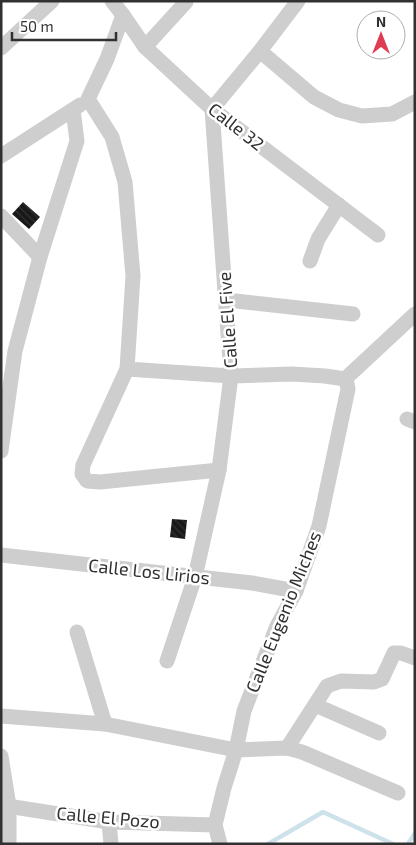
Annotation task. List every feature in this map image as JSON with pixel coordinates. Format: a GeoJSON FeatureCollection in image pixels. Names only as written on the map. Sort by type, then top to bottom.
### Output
{"type":"FeatureCollection","features":[{"type":"Feature","properties":{"kind":"street"},"geometry":{"type":"LineString","coordinates":[[1,48],[52,1]]}},
{"type":"Feature","properties":{"kind":"street","name":"Calle 32"},"geometry":{"type":"LineString","coordinates":[[112,1],[145,47],[212,109],[378,234]]}},
{"type":"Feature","properties":{"kind":"street"},"geometry":{"type":"LineString","coordinates":[[212,109],[298,1]]}},
{"type":"Feature","properties":{"kind":"street"},"geometry":{"type":"LineString","coordinates":[[145,47],[186,2]]}},
{"type":"Feature","properties":{"kind":"street"},"geometry":{"type":"LineString","coordinates":[[1,156],[88,99],[107,59],[123,14]]}},
{"type":"Feature","properties":{"kind":"street"},"geometry":{"type":"LineString","coordinates":[[260,51],[314,97],[338,110],[362,116],[392,114],[415,102]]}},
{"type":"Feature","properties":{"kind":"street"},"geometry":{"type":"LineString","coordinates":[[88,99],[112,137],[125,182],[133,276],[127,370],[83,465],[82,474],[87,481],[100,482],[218,470]]}},
{"type":"Feature","properties":{"kind":"street","name":"Calle El Five"},"geometry":{"type":"LineString","coordinates":[[167,661],[195,577],[218,470],[232,376],[212,109]]}},
{"type":"Feature","properties":{"kind":"street"},"geometry":{"type":"LineString","coordinates":[[1,451],[15,351],[40,257],[77,141],[73,110]]}},
{"type":"Feature","properties":{"kind":"street"},"geometry":{"type":"LineString","coordinates":[[310,261],[318,239],[338,204]]}},
{"type":"Feature","properties":{"kind":"street"},"geometry":{"type":"LineString","coordinates":[[1,216],[40,257]]}},
{"type":"Feature","properties":{"kind":"street"},"geometry":{"type":"LineString","coordinates":[[227,300],[353,314]]}},
{"type":"Feature","properties":{"kind":"street"},"geometry":{"type":"LineString","coordinates":[[127,370],[232,376],[292,374],[345,379],[413,318]]}},
{"type":"Feature","properties":{"kind":"street","name":"Calle Eugenio Miches"},"geometry":{"type":"LineString","coordinates":[[220,844],[215,825],[236,750],[244,711],[277,626],[296,591],[319,526],[348,389],[345,379]]}},
{"type":"Feature","properties":{"kind":"street","name":"Calle Los Lirios"},"geometry":{"type":"LineString","coordinates":[[1,555],[252,583],[296,591]]}},
{"type":"Feature","properties":{"kind":"street"},"geometry":{"type":"LineString","coordinates":[[77,632],[105,724]]}},
{"type":"Feature","properties":{"kind":"street"},"geometry":{"type":"LineString","coordinates":[[287,748],[327,686],[341,681],[374,682],[382,679],[394,653],[401,653],[415,658]]}},
{"type":"Feature","properties":{"kind":"street"},"geometry":{"type":"LineString","coordinates":[[315,705],[379,734]]}},
{"type":"Feature","properties":{"kind":"street"},"geometry":{"type":"LineString","coordinates":[[1,716],[105,724],[236,750],[287,748],[302,752],[398,793]]}},
{"type":"Feature","properties":{"kind":"street"},"geometry":{"type":"LineString","coordinates":[[1,756],[9,844]]}},
{"type":"Feature","properties":{"kind":"street","name":"Calle El Pozo"},"geometry":{"type":"LineString","coordinates":[[5,805],[110,822],[215,825]]}},
{"type":"Feature","properties":{"kind":"street"},"geometry":{"type":"LineString","coordinates":[[110,822],[111,844]]}},
{"type":"Feature","properties":{"kind":"building"},"geometry":{"type":"Polygon","coordinates":[[[23,202],[40,217],[29,229],[12,214],[23,202]]]}},
{"type":"Feature","properties":{"kind":"building"},"geometry":{"type":"Polygon","coordinates":[[[172,519],[187,520],[185,539],[170,537],[172,519]]]}},
{"type":"Feature","properties":{"kind":"waterway"},"geometry":{"type":"LineString","coordinates":[[268,844],[323,812],[393,844]]}},
{"type":"Feature","properties":{"kind":"waterway"},"geometry":{"type":"LineString","coordinates":[[408,844],[415,833]]}}]}
